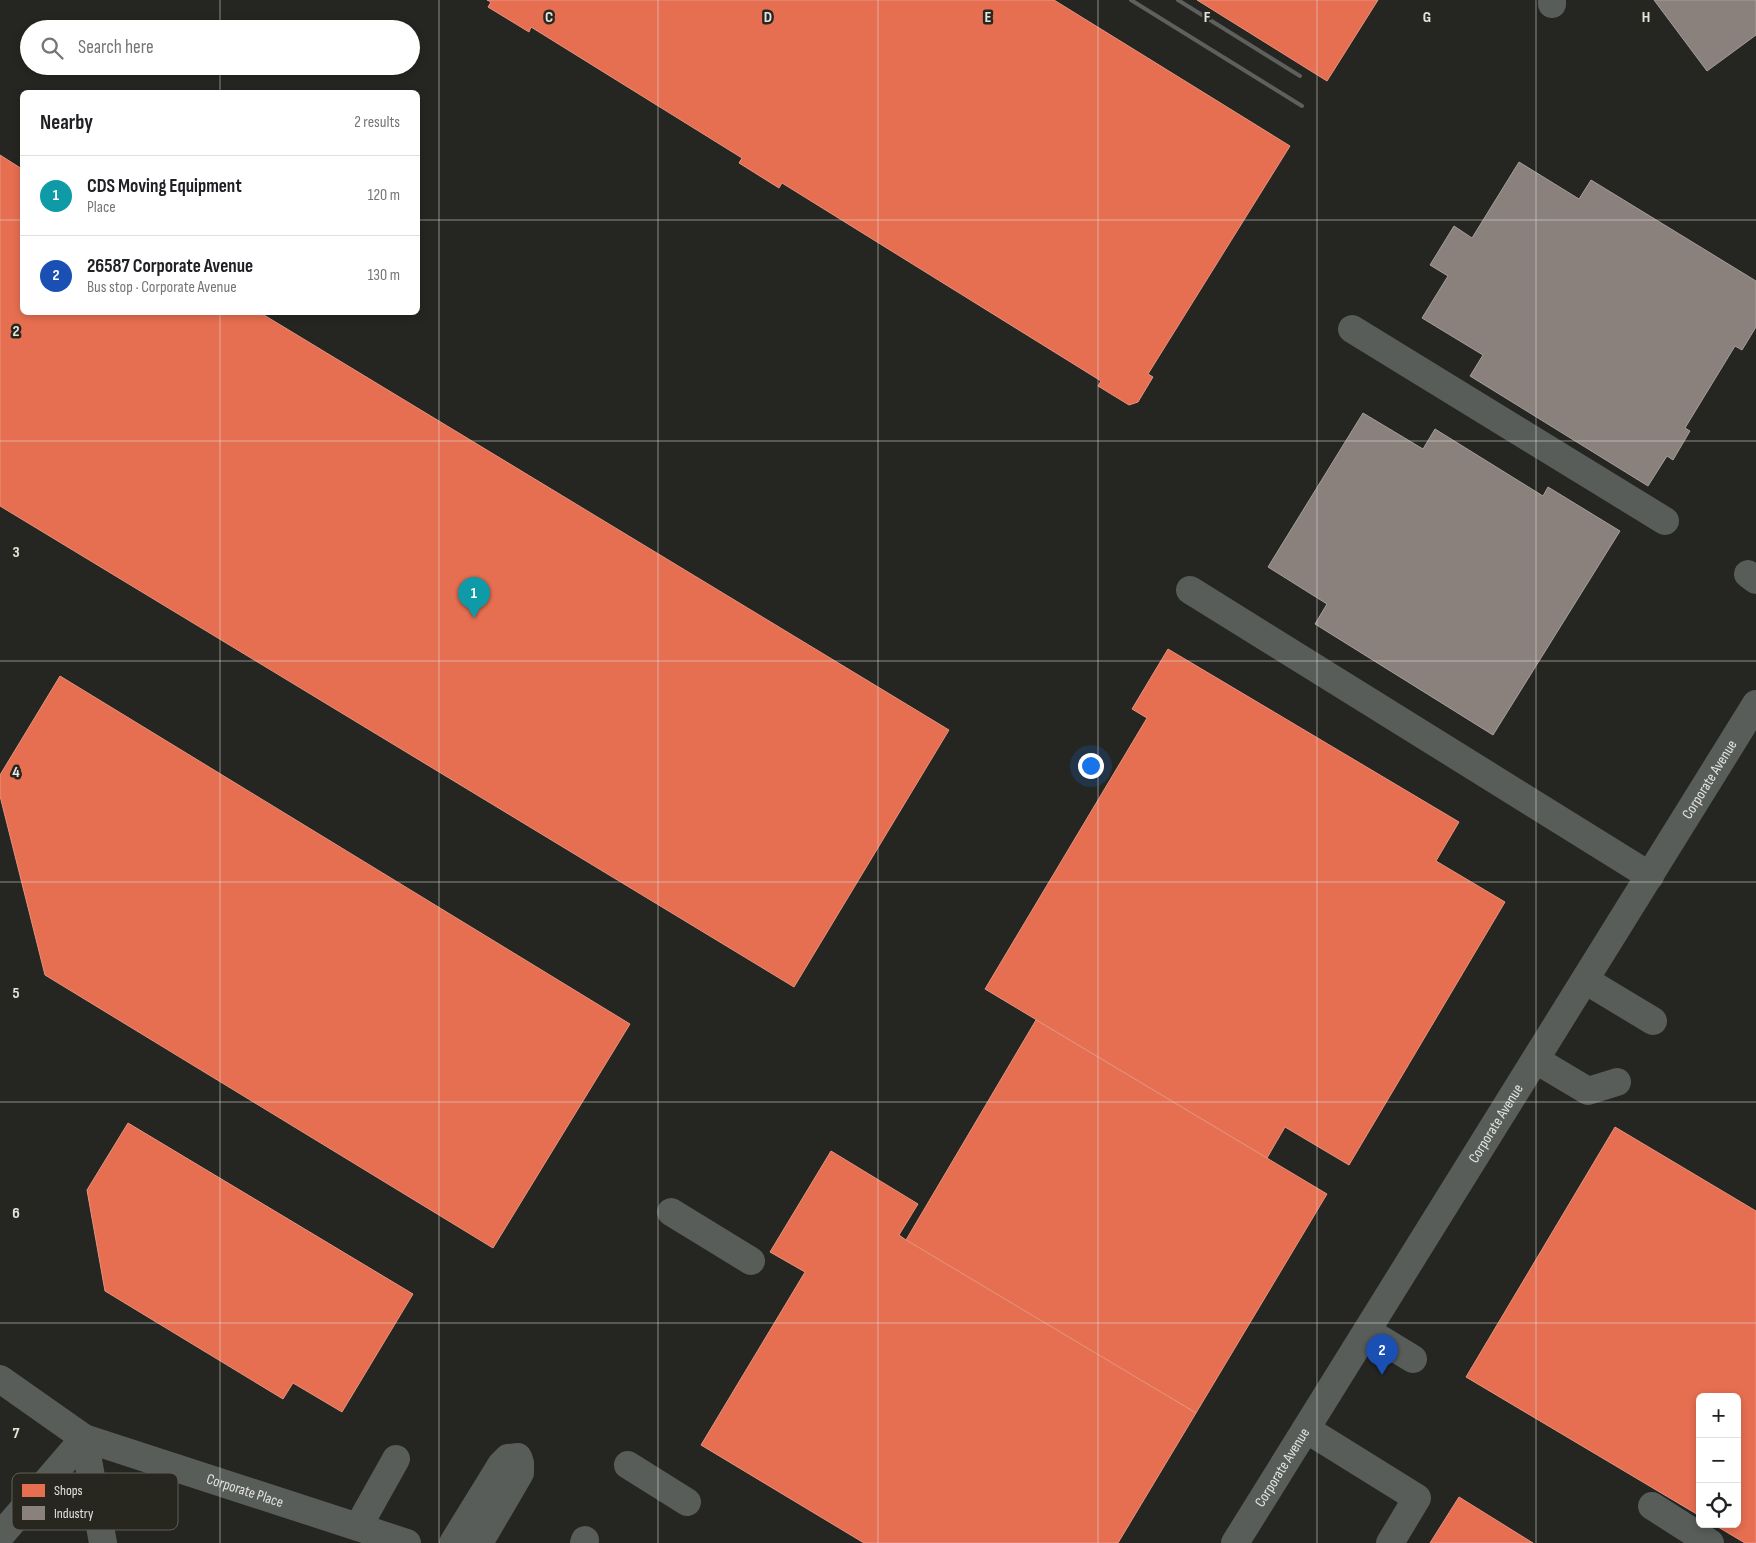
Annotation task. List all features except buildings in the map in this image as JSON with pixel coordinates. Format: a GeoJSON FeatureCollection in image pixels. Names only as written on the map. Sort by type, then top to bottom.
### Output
{"type":"FeatureCollection","features":[{"type":"Feature","properties":{"kind":"street"},"geometry":{"type":"LineString","coordinates":[[1352,329],[1665,521]]}},
{"type":"Feature","properties":{"kind":"street"},"geometry":{"type":"LineString","coordinates":[[1190,590],[1650,876]]}},
{"type":"Feature","properties":{"kind":"street","name":"Corporate Avenue"},"geometry":{"type":"LineString","coordinates":[[1235,1543],[1756,704]]}},
{"type":"Feature","properties":{"kind":"street"},"geometry":{"type":"LineString","coordinates":[[1585,980],[1653,1021]]}},
{"type":"Feature","properties":{"kind":"street"},"geometry":{"type":"LineString","coordinates":[[1536,1060],[1588,1091],[1616,1082]]}},
{"type":"Feature","properties":{"kind":"street"},"geometry":{"type":"LineString","coordinates":[[670,1212],[751,1261]]}},
{"type":"Feature","properties":{"kind":"street"},"geometry":{"type":"LineString","coordinates":[[1367,1331],[1413,1359]]}},
{"type":"Feature","properties":{"kind":"street","name":"Corporate Place"},"geometry":{"type":"LineString","coordinates":[[0,1379],[84,1438],[362,1533],[407,1543]]}},
{"type":"Feature","properties":{"kind":"street"},"geometry":{"type":"LineString","coordinates":[[1306,1429],[1417,1498],[1390,1543]]}},
{"type":"Feature","properties":{"kind":"street"},"geometry":{"type":"LineString","coordinates":[[54,1473],[84,1438]]}},
{"type":"Feature","properties":{"kind":"street"},"geometry":{"type":"LineString","coordinates":[[84,1438],[90,1473]]}},
{"type":"Feature","properties":{"kind":"street"},"geometry":{"type":"LineString","coordinates":[[453,1543],[501,1465],[508,1458],[518,1457],[520,1472],[479,1543]]}},
{"type":"Feature","properties":{"kind":"street"},"geometry":{"type":"LineString","coordinates":[[362,1533],[396,1459]]}},
{"type":"Feature","properties":{"kind":"street"},"geometry":{"type":"LineString","coordinates":[[628,1465],[687,1502]]}},
{"type":"Feature","properties":{"kind":"street"},"geometry":{"type":"LineString","coordinates":[[1652,1506],[1710,1543]]}},
{"type":"Feature","properties":{"kind":"street"},"geometry":{"type":"LineString","coordinates":[[0,1536],[12,1522]]}},
{"type":"Feature","properties":{"kind":"street"},"geometry":{"type":"LineString","coordinates":[[101,1530],[103,1543]]}},
{"type":"Feature","properties":{"kind":"railway"},"geometry":{"type":"LineString","coordinates":[[1131,0],[1302,106]]}},
{"type":"Feature","properties":{"kind":"railway"},"geometry":{"type":"LineString","coordinates":[[1178,0],[1300,76]]}},
{"type":"Feature","properties":{"kind":"place","name":"CDS Moving Equipment"},"geometry":{"type":"Point","coordinates":[474,618]}},
{"type":"Feature","properties":{"kind":"place","name":"26587 Corporate Avenue"},"geometry":{"type":"Point","coordinates":[1382,1375]}}]}
